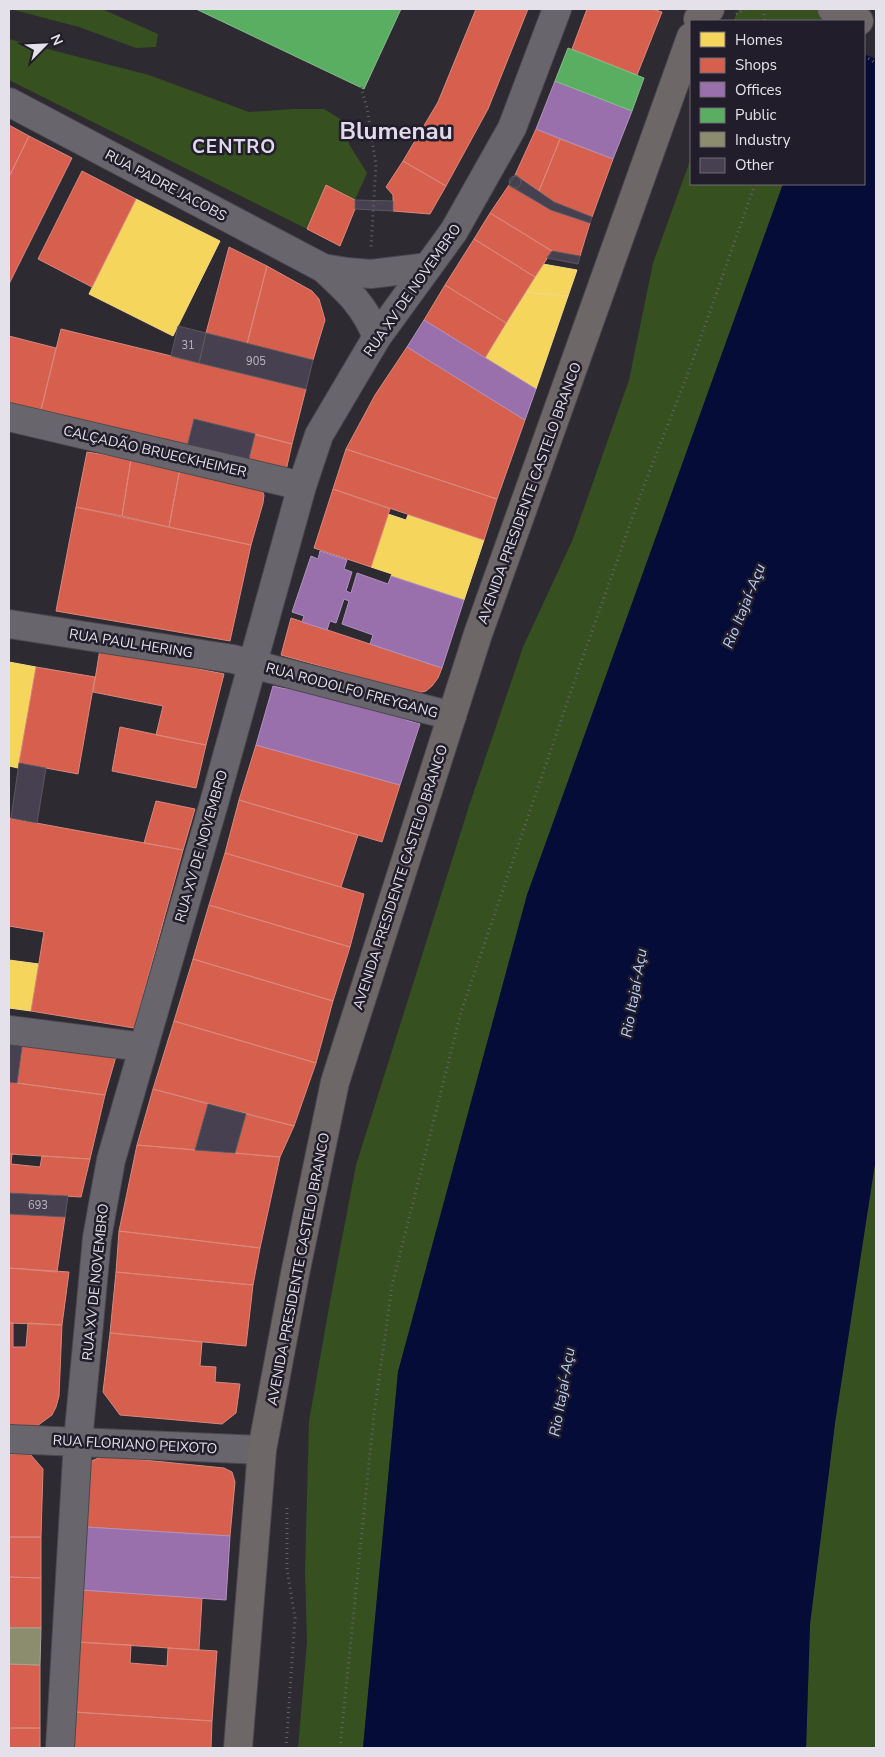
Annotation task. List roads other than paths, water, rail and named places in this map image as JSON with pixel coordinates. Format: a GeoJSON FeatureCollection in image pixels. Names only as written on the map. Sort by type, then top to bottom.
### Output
{"type":"FeatureCollection","features":[{"type":"Feature","properties":{"kind":"main road"},"geometry":{"type":"LineString","coordinates":[[832,9],[857,20]]}},
{"type":"Feature","properties":{"kind":"main road","name":"AVENIDA PRESIDENTE CASTELO BRANCO"},"geometry":{"type":"LineString","coordinates":[[238,1748],[262,1450],[294,1274],[335,1082],[485,615],[690,47]]}},
{"type":"Feature","properties":{"kind":"street","name":"RUA XV DE NOVEMBRO"},"geometry":{"type":"LineString","coordinates":[[60,1748],[78,1441],[97,1238],[111,1160],[302,486],[320,436],[377,337],[454,231],[512,128],[557,9]]}},
{"type":"Feature","properties":{"kind":"street","name":"RUA PADRE JACOBS"},"geometry":{"type":"LineString","coordinates":[[9,102],[323,268],[355,299],[369,318],[377,337]]}},
{"type":"Feature","properties":{"kind":"street","name":"RUA PADRE JACOBS"},"geometry":{"type":"LineString","coordinates":[[323,268],[371,274],[428,267]]}},
{"type":"Feature","properties":{"kind":"street","name":"CALÇADÃO BRUECKHEIMER"},"geometry":{"type":"LineString","coordinates":[[9,417],[302,486]]}},
{"type":"Feature","properties":{"kind":"street","name":"RUA PAUL HERING"},"geometry":{"type":"LineString","coordinates":[[9,624],[233,659],[252,664]]}},
{"type":"Feature","properties":{"kind":"street","name":"RUA RODOLFO FREYGANG"},"geometry":{"type":"LineString","coordinates":[[252,664],[452,716]]}},
{"type":"Feature","properties":{"kind":"street"},"geometry":{"type":"LineString","coordinates":[[9,1030],[143,1047]]}},
{"type":"Feature","properties":{"kind":"street","name":"RUA FLORIANO PEIXOTO"},"geometry":{"type":"LineString","coordinates":[[9,1439],[262,1450]]}},
{"type":"Feature","properties":{"kind":"water","name":"Rio Itajaí-Açu"},"geometry":{"type":"Polygon","coordinates":[[[876,9],[876,1157],[835,1423],[810,1624],[806,1748],[363,1748],[398,1372],[527,895],[783,185],[865,185],[865,20],[876,9]]]}},
{"type":"Feature","properties":{"kind":"district","name":"Blumenau"},"geometry":{"type":"Point","coordinates":[396,131]}},
{"type":"Feature","properties":{"kind":"district","name":"CENTRO"},"geometry":{"type":"Point","coordinates":[234,146]}}]}
